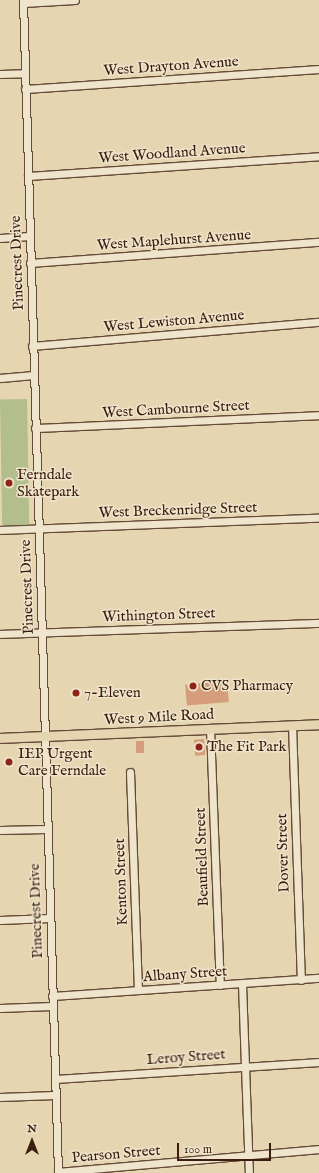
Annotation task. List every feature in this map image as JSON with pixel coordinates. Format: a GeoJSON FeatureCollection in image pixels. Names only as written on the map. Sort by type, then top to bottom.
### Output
{"type":"FeatureCollection","features":[{"type":"Feature","properties":{"kind":"main road","name":"West 9 Mile Road"},"geometry":{"type":"LineString","coordinates":[[0,738],[319,724]]}},
{"type":"Feature","properties":{"kind":"street"},"geometry":{"type":"LineString","coordinates":[[23,2],[75,0]]}},
{"type":"Feature","properties":{"kind":"street","name":"Pinecrest Drive"},"geometry":{"type":"LineString","coordinates":[[23,2],[32,346],[42,632],[46,829],[58,1173]]}},
{"type":"Feature","properties":{"kind":"street","name":"West Drayton Avenue"},"geometry":{"type":"LineString","coordinates":[[25,90],[319,69]]}},
{"type":"Feature","properties":{"kind":"street"},"geometry":{"type":"LineString","coordinates":[[0,74],[25,73]]}},
{"type":"Feature","properties":{"kind":"street","name":"West Woodland Avenue"},"geometry":{"type":"LineString","coordinates":[[28,176],[319,156]]}},
{"type":"Feature","properties":{"kind":"street"},"geometry":{"type":"LineString","coordinates":[[0,238],[29,236]]}},
{"type":"Feature","properties":{"kind":"street","name":"West Maplehurst Avenue"},"geometry":{"type":"LineString","coordinates":[[30,263],[319,242]]}},
{"type":"Feature","properties":{"kind":"street","name":"West Lewiston Avenue"},"geometry":{"type":"LineString","coordinates":[[32,346],[319,322]]}},
{"type":"Feature","properties":{"kind":"street"},"geometry":{"type":"LineString","coordinates":[[0,378],[33,376]]}},
{"type":"Feature","properties":{"kind":"street","name":"West Cambourne Street"},"geometry":{"type":"LineString","coordinates":[[35,428],[319,415]]}},
{"type":"Feature","properties":{"kind":"street","name":"West Breckenridge Street"},"geometry":{"type":"LineString","coordinates":[[0,530],[319,518]]}},
{"type":"Feature","properties":{"kind":"street","name":"Withington Street"},"geometry":{"type":"LineString","coordinates":[[0,634],[319,622]]}},
{"type":"Feature","properties":{"kind":"street","name":"Dover Street"},"geometry":{"type":"LineString","coordinates":[[292,725],[301,980]]}},
{"type":"Feature","properties":{"kind":"street","name":"Beaufield Street"},"geometry":{"type":"LineString","coordinates":[[210,728],[220,985]]}},
{"type":"Feature","properties":{"kind":"street","name":"Kenton Street"},"geometry":{"type":"LineString","coordinates":[[130,772],[138,990]]}},
{"type":"Feature","properties":{"kind":"street"},"geometry":{"type":"LineString","coordinates":[[0,830],[46,829]]}},
{"type":"Feature","properties":{"kind":"street"},"geometry":{"type":"LineString","coordinates":[[0,920],[49,918]]}},
{"type":"Feature","properties":{"kind":"street","name":"Albany Street"},"geometry":{"type":"LineString","coordinates":[[52,996],[319,978]]}},
{"type":"Feature","properties":{"kind":"street"},"geometry":{"type":"LineString","coordinates":[[242,984],[249,1173]]}},
{"type":"Feature","properties":{"kind":"street"},"geometry":{"type":"LineString","coordinates":[[0,1008],[52,1006]]}},
{"type":"Feature","properties":{"kind":"street","name":"Leroy Street"},"geometry":{"type":"LineString","coordinates":[[55,1079],[319,1062]]}},
{"type":"Feature","properties":{"kind":"street"},"geometry":{"type":"LineString","coordinates":[[0,1097],[55,1095]]}},
{"type":"Feature","properties":{"kind":"street","name":"Pearson Street"},"geometry":{"type":"LineString","coordinates":[[58,1173],[319,1149]]}},
{"type":"Feature","properties":{"kind":"green space"},"geometry":{"type":"Polygon","coordinates":[[[0,399],[27,399],[29,525],[2,525],[0,399]]]}},
{"type":"Feature","properties":{"kind":"building","name":"CVS Pharmacy"},"geometry":{"type":"Polygon","coordinates":[[[227,681],[229,702],[187,706],[185,685],[227,681]]]}},
{"type":"Feature","properties":{"kind":"building","name":"The Fit Park"},"geometry":{"type":"Polygon","coordinates":[[[204,739],[205,755],[195,756],[194,740],[204,739]]]}},
{"type":"Feature","properties":{"kind":"building"},"geometry":{"type":"Polygon","coordinates":[[[136,741],[144,741],[144,753],[136,753],[136,741]]]}},
{"type":"Feature","properties":{"kind":"place","name":"Ferndale Skatepark"},"geometry":{"type":"Point","coordinates":[9,483]}},
{"type":"Feature","properties":{"kind":"place","name":"CVS Pharmacy"},"geometry":{"type":"Point","coordinates":[193,686]}},
{"type":"Feature","properties":{"kind":"place","name":"7-Eleven"},"geometry":{"type":"Point","coordinates":[76,693]}},
{"type":"Feature","properties":{"kind":"place","name":"The Fit Park"},"geometry":{"type":"Point","coordinates":[199,747]}},
{"type":"Feature","properties":{"kind":"place","name":"IEP Urgent Care Ferndale"},"geometry":{"type":"Point","coordinates":[9,762]}}]}
